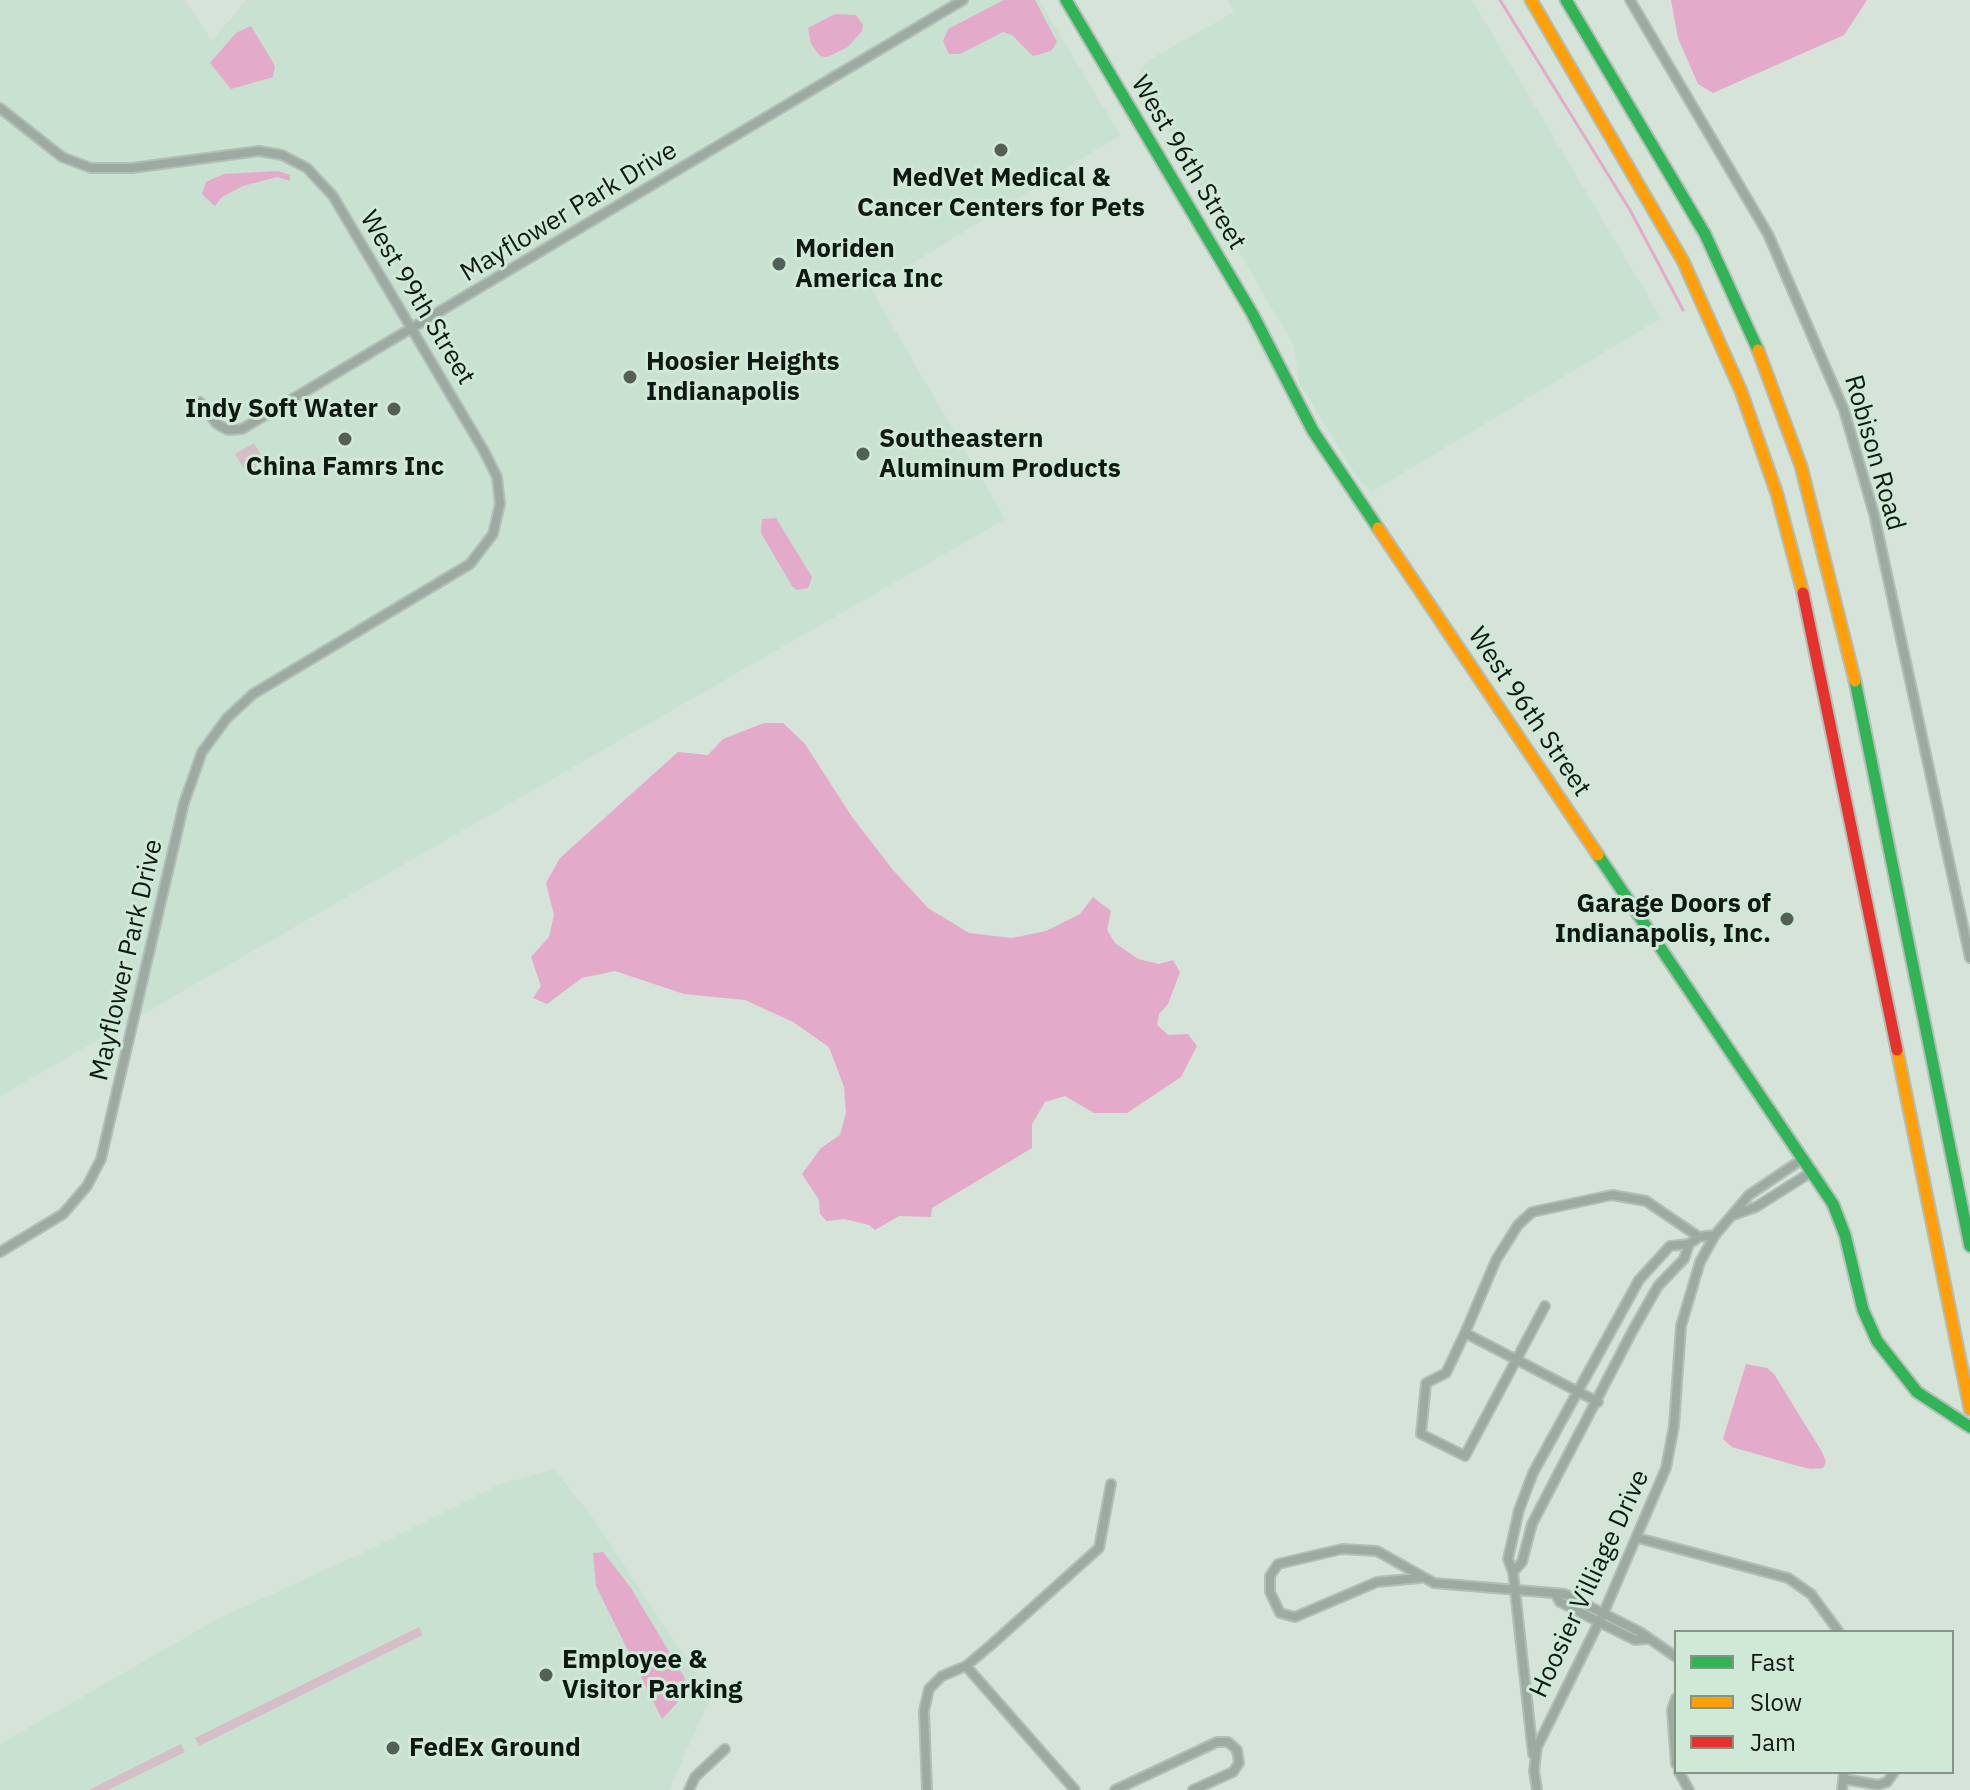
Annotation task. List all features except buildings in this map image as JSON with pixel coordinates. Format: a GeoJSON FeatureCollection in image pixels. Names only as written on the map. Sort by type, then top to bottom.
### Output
{"type":"FeatureCollection","features":[{"type":"Feature","properties":{"kind":"main road","name":"West 96th Street"},"geometry":{"type":"LineString","coordinates":[[1066,0],[1252,313],[1313,431],[1833,1204],[1845,1235],[1863,1310],[1877,1341],[1917,1392],[1970,1427]]}},
{"type":"Feature","properties":{"kind":"main road"},"geometry":{"type":"LineString","coordinates":[[1531,0],[1683,261],[1741,391],[1766,460],[1810,619],[1970,1409]]}},
{"type":"Feature","properties":{"kind":"main road"},"geometry":{"type":"LineString","coordinates":[[1566,0],[1705,234],[1758,349],[1801,466],[1844,627],[1970,1246]]}},
{"type":"Feature","properties":{"kind":"street","name":"Mayflower Park Drive"},"geometry":{"type":"LineString","coordinates":[[200,402],[222,428],[242,429],[963,0]]}},
{"type":"Feature","properties":{"kind":"street","name":"Robison Road"},"geometry":{"type":"LineString","coordinates":[[1630,0],[1768,234],[1844,410],[1874,514],[1970,958]]}},
{"type":"Feature","properties":{"kind":"street","name":"West 99th Street"},"geometry":{"type":"LineString","coordinates":[[0,108],[62,157],[91,168],[132,168],[247,151],[282,155],[299,162],[328,188],[493,467],[499,489],[495,527],[482,552],[465,568],[289,670]]}},
{"type":"Feature","properties":{"kind":"street","name":"Mayflower Park Drive"},"geometry":{"type":"LineString","coordinates":[[0,1252],[63,1214],[87,1186],[97,1168],[107,1143],[184,803],[202,752],[227,718],[253,694],[289,670]]}},
{"type":"Feature","properties":{"kind":"street","name":"Hoosier Villiage Drive"},"geometry":{"type":"LineString","coordinates":[[1537,1790],[1535,1760],[1542,1734],[1638,1538],[1672,1443],[1681,1326],[1687,1299],[1715,1235],[1749,1195],[1804,1158]]}},
{"type":"Feature","properties":{"kind":"street","name":"Hoosier Villiage Drive"},"geometry":{"type":"LineString","coordinates":[[1732,1215],[1756,1207],[1813,1171]]}},
{"type":"Feature","properties":{"kind":"street"},"geometry":{"type":"LineString","coordinates":[[1545,1306],[1465,1456],[1421,1434],[1426,1383],[1446,1373],[1496,1260],[1518,1225],[1532,1212],[1612,1195],[1646,1201],[1699,1237]]}},
{"type":"Feature","properties":{"kind":"street"},"geometry":{"type":"LineString","coordinates":[[1535,1760],[1529,1736],[1513,1572],[1508,1559],[1519,1510],[1533,1473],[1604,1339],[1651,1264],[1670,1246],[1689,1244],[1699,1237],[1715,1235]]}},
{"type":"Feature","properties":{"kind":"street"},"geometry":{"type":"LineString","coordinates":[[1513,1572],[1522,1562],[1532,1524],[1658,1286],[1684,1259],[1689,1244]]}},
{"type":"Feature","properties":{"kind":"street"},"geometry":{"type":"LineString","coordinates":[[1465,1333],[1598,1402]]}},
{"type":"Feature","properties":{"kind":"street"},"geometry":{"type":"LineString","coordinates":[[927,1790],[926,1700],[935,1681],[966,1666],[1099,1548],[1111,1484]]}},
{"type":"Feature","properties":{"kind":"street"},"geometry":{"type":"LineString","coordinates":[[1638,1538],[1788,1578],[1811,1594],[1838,1630]]}},
{"type":"Feature","properties":{"kind":"street"},"geometry":{"type":"LineString","coordinates":[[1420,1578],[1377,1582],[1295,1617],[1280,1613],[1270,1592],[1270,1576],[1278,1564],[1342,1549],[1387,1554],[1420,1578],[1440,1584],[1513,1587],[1565,1594],[1604,1612],[1674,1656]]}},
{"type":"Feature","properties":{"kind":"street"},"geometry":{"type":"LineString","coordinates":[[1556,1595],[1560,1602],[1635,1640],[1647,1639]]}},
{"type":"Feature","properties":{"kind":"street"},"geometry":{"type":"LineString","coordinates":[[966,1666],[1075,1790]]}},
{"type":"Feature","properties":{"kind":"street"},"geometry":{"type":"LineString","coordinates":[[1674,1704],[1674,1737]]}},
{"type":"Feature","properties":{"kind":"street"},"geometry":{"type":"LineString","coordinates":[[1115,1790],[1217,1742],[1228,1742],[1237,1750],[1239,1763],[1233,1772],[1193,1790]]}},
{"type":"Feature","properties":{"kind":"street"},"geometry":{"type":"LineString","coordinates":[[689,1790],[695,1777],[725,1749]]}},
{"type":"Feature","properties":{"kind":"street"},"geometry":{"type":"LineString","coordinates":[[1842,1790],[1844,1776],[1878,1785],[1887,1782],[1893,1774]]}},
{"type":"Feature","properties":{"kind":"shaded area"},"geometry":{"type":"Polygon","coordinates":[[[0,0],[185,0],[212,41],[246,0],[1039,0],[1120,135],[871,289],[1005,519],[0,1096],[0,0]]]}},
{"type":"Feature","properties":{"kind":"shaded area"},"geometry":{"type":"Polygon","coordinates":[[[1004,0],[1035,0],[1057,42],[1051,51],[1033,56],[1012,35],[1003,32],[960,54],[949,54],[943,41],[948,29],[1004,0]]]}},
{"type":"Feature","properties":{"kind":"shaded area"},"geometry":{"type":"Polygon","coordinates":[[[1227,0],[1472,0],[1661,318],[1371,492],[1357,477],[1299,382],[1294,346],[1137,77],[1146,62],[1234,12],[1227,0]]]}},
{"type":"Feature","properties":{"kind":"shaded area"},"geometry":{"type":"Polygon","coordinates":[[[1671,0],[1867,0],[1844,35],[1713,93],[1698,84],[1678,38],[1671,0]]]}},
{"type":"Feature","properties":{"kind":"shaded area"},"geometry":{"type":"Polygon","coordinates":[[[835,14],[856,15],[863,25],[862,31],[848,47],[827,57],[820,56],[811,44],[808,28],[835,14]]]}},
{"type":"Feature","properties":{"kind":"shaded area"},"geometry":{"type":"Polygon","coordinates":[[[251,26],[275,66],[273,77],[231,89],[210,63],[236,33],[251,26]]]}},
{"type":"Feature","properties":{"kind":"shaded area"},"geometry":{"type":"Polygon","coordinates":[[[278,171],[290,175],[290,181],[277,177],[243,186],[222,197],[215,206],[202,194],[206,182],[224,174],[278,171]]]}},
{"type":"Feature","properties":{"kind":"shaded area"},"geometry":{"type":"Polygon","coordinates":[[[254,443],[265,463],[247,474],[235,454],[254,443]]]}},
{"type":"Feature","properties":{"kind":"shaded area"},"geometry":{"type":"Polygon","coordinates":[[[776,518],[812,577],[808,588],[796,590],[792,586],[761,533],[762,519],[776,518]]]}},
{"type":"Feature","properties":{"kind":"shaded area"},"geometry":{"type":"Polygon","coordinates":[[[764,723],[783,723],[805,744],[852,817],[893,870],[928,908],[969,933],[1012,938],[1046,931],[1080,914],[1093,897],[1111,911],[1107,930],[1115,943],[1138,959],[1159,964],[1173,960],[1180,972],[1168,1004],[1159,1014],[1157,1025],[1168,1035],[1188,1034],[1197,1046],[1181,1077],[1127,1113],[1094,1113],[1065,1096],[1045,1102],[1032,1124],[1032,1148],[932,1208],[931,1217],[899,1216],[875,1230],[869,1225],[844,1219],[827,1221],[820,1214],[819,1200],[802,1174],[821,1148],[840,1135],[846,1113],[844,1087],[829,1047],[793,1022],[745,1000],[684,994],[615,971],[582,978],[547,1004],[533,998],[541,986],[531,957],[549,937],[554,915],[546,883],[560,858],[678,752],[708,755],[723,739],[764,723]]]}},
{"type":"Feature","properties":{"kind":"shaded area"},"geometry":{"type":"Polygon","coordinates":[[[1746,1364],[1767,1368],[1774,1374],[1822,1452],[1826,1462],[1823,1468],[1810,1469],[1732,1447],[1723,1439],[1746,1364]]]}},
{"type":"Feature","properties":{"kind":"shaded area"},"geometry":{"type":"Polygon","coordinates":[[[554,1469],[590,1514],[711,1696],[669,1790],[0,1790],[0,1744],[216,1620],[364,1552],[498,1485],[554,1469]]]}},
{"type":"Feature","properties":{"kind":"shaded area"},"geometry":{"type":"Polygon","coordinates":[[[603,1552],[631,1588],[685,1678],[677,1703],[662,1719],[596,1586],[593,1553],[603,1552]]]}},
{"type":"Feature","properties":{"kind":"shaded area"},"geometry":{"type":"Polygon","coordinates":[[[419,1627],[423,1635],[199,1746],[195,1738],[419,1627]]]}},
{"type":"Feature","properties":{"kind":"shaded area"},"geometry":{"type":"Polygon","coordinates":[[[181,1744],[185,1752],[108,1790],[89,1790],[181,1744]]]}},
{"type":"Feature","properties":{"kind":"waterway"},"geometry":{"type":"LineString","coordinates":[[1500,0],[1630,210],[1683,310]]}},
{"type":"Feature","properties":{"kind":"traffic: fast"},"geometry":{"type":"LineString","coordinates":[[1066,0],[1252,313],[1313,431],[1378,528]]}},
{"type":"Feature","properties":{"kind":"traffic: fast"},"geometry":{"type":"LineString","coordinates":[[1566,0],[1705,234],[1758,350]]}},
{"type":"Feature","properties":{"kind":"traffic: fast"},"geometry":{"type":"LineString","coordinates":[[1855,681],[1970,1246]]}},
{"type":"Feature","properties":{"kind":"traffic: fast"},"geometry":{"type":"LineString","coordinates":[[1598,855],[1833,1204],[1845,1235],[1863,1310],[1877,1341],[1917,1392],[1970,1427]]}},
{"type":"Feature","properties":{"kind":"traffic: slow"},"geometry":{"type":"LineString","coordinates":[[1531,0],[1683,261],[1741,391],[1777,494],[1803,593]]}},
{"type":"Feature","properties":{"kind":"traffic: slow"},"geometry":{"type":"LineString","coordinates":[[1758,350],[1801,466],[1855,681]]}},
{"type":"Feature","properties":{"kind":"traffic: slow"},"geometry":{"type":"LineString","coordinates":[[1378,528],[1598,855]]}},
{"type":"Feature","properties":{"kind":"traffic: slow"},"geometry":{"type":"LineString","coordinates":[[1897,1050],[1970,1409]]}},
{"type":"Feature","properties":{"kind":"traffic: jam"},"geometry":{"type":"LineString","coordinates":[[1803,593],[1897,1050]]}},
{"type":"Feature","properties":{"kind":"place","name":"MedVet Medical & Cancer Centers for Pets"},"geometry":{"type":"Point","coordinates":[1001,150]}},
{"type":"Feature","properties":{"kind":"place","name":"Moriden America Inc"},"geometry":{"type":"Point","coordinates":[779,264]}},
{"type":"Feature","properties":{"kind":"place","name":"Hoosier Heights Indianapolis"},"geometry":{"type":"Point","coordinates":[630,377]}},
{"type":"Feature","properties":{"kind":"place","name":"Indy Soft Water"},"geometry":{"type":"Point","coordinates":[394,409]}},
{"type":"Feature","properties":{"kind":"place","name":"China Famrs Inc"},"geometry":{"type":"Point","coordinates":[345,439]}},
{"type":"Feature","properties":{"kind":"place","name":"Southeastern Aluminum Products"},"geometry":{"type":"Point","coordinates":[863,454]}},
{"type":"Feature","properties":{"kind":"place","name":"Garage Doors of Indianapolis, Inc."},"geometry":{"type":"Point","coordinates":[1787,919]}},
{"type":"Feature","properties":{"kind":"place","name":"Employee & Visitor Parking"},"geometry":{"type":"Point","coordinates":[546,1675]}},
{"type":"Feature","properties":{"kind":"place","name":"FedEx Ground"},"geometry":{"type":"Point","coordinates":[393,1748]}}]}
